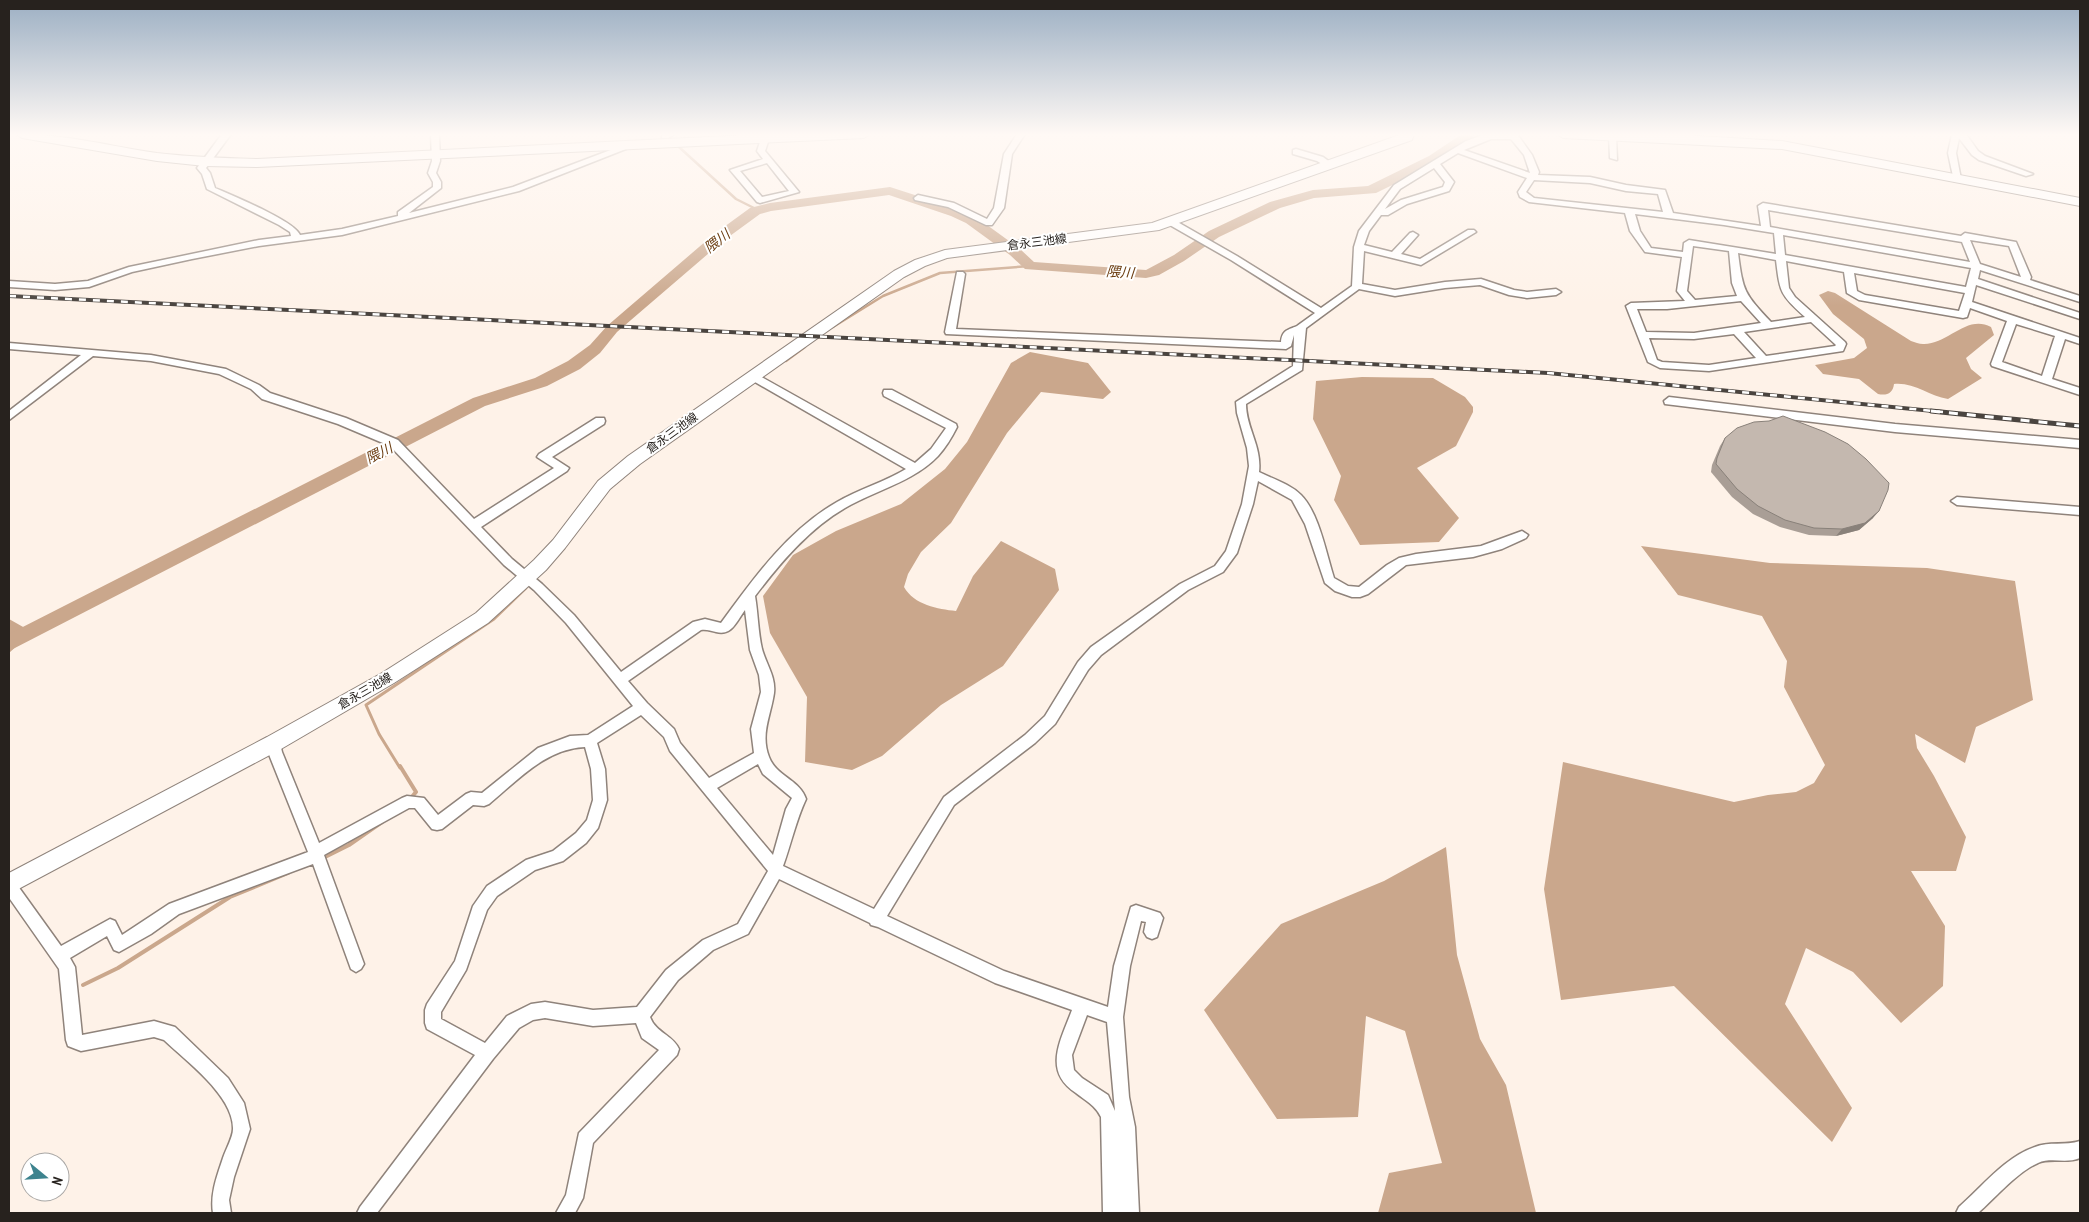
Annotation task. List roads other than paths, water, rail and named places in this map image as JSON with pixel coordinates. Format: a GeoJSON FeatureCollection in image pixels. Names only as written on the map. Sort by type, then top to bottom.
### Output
{"type":"FeatureCollection","features":[{"type":"Feature","properties":{"kind":"highway"},"geometry":{"type":"LineString","coordinates":[[2024,191],[2080,202]]}},
{"type":"Feature","properties":{"kind":"main road","name":"倉永三池線"},"geometry":{"type":"LineString","coordinates":[[9,882],[274,743],[459,635],[482,618],[527,577],[559,544],[604,485],[634,460],[899,274],[920,263],[945,254],[1136,230],[1171,222],[1257,191]]}},
{"type":"Feature","properties":{"kind":"street"},"geometry":{"type":"LineString","coordinates":[[217,191],[282,223],[294,231],[297,239]]}},
{"type":"Feature","properties":{"kind":"street"},"geometry":{"type":"LineString","coordinates":[[397,218],[433,191]]}},
{"type":"Feature","properties":{"kind":"street"},"geometry":{"type":"LineString","coordinates":[[9,278],[14,284],[55,287],[89,284],[129,270],[160,262],[260,243],[342,232],[508,191]]}},
{"type":"Feature","properties":{"kind":"street"},"geometry":{"type":"LineString","coordinates":[[752,191],[760,200],[793,191]]}},
{"type":"Feature","properties":{"kind":"street"},"geometry":{"type":"LineString","coordinates":[[918,198],[951,205],[989,223],[999,208],[1003,191]]}},
{"type":"Feature","properties":{"kind":"street"},"geometry":{"type":"LineString","coordinates":[[876,920],[949,801],[1030,739],[1050,720],[1083,666],[1096,651],[1184,587],[1219,569],[1226,562],[1235,542],[1255,475],[1251,437],[1240,409],[1241,402],[1298,368],[1297,360],[1301,327],[1354,291],[1357,286],[1359,247],[1364,231],[1394,191]]}},
{"type":"Feature","properties":{"kind":"street"},"geometry":{"type":"LineString","coordinates":[[1380,212],[1384,213],[1404,202],[1439,191]]}},
{"type":"Feature","properties":{"kind":"street"},"geometry":{"type":"LineString","coordinates":[[1523,191],[1523,195],[1532,200],[1724,222],[1976,266],[2080,299]]}},
{"type":"Feature","properties":{"kind":"street"},"geometry":{"type":"LineString","coordinates":[[1653,191],[1662,192],[1669,216]]}},
{"type":"Feature","properties":{"kind":"street"},"geometry":{"type":"LineString","coordinates":[[1766,230],[1764,206],[1966,240],[1976,266],[1963,315],[1862,298],[1852,293],[1848,269]]}},
{"type":"Feature","properties":{"kind":"street"},"geometry":{"type":"LineString","coordinates":[[1629,211],[1635,231],[1648,250],[1688,255]]}},
{"type":"Feature","properties":{"kind":"street"},"geometry":{"type":"LineString","coordinates":[[1171,222],[1185,233],[1207,242],[1322,313]]}},
{"type":"Feature","properties":{"kind":"street"},"geometry":{"type":"LineString","coordinates":[[1359,247],[1421,262],[1471,232]]}},
{"type":"Feature","properties":{"kind":"street"},"geometry":{"type":"LineString","coordinates":[[1743,298],[1666,306],[1631,306],[1653,362],[1660,365],[1709,368],[1839,349],[1841,344],[1791,299],[1784,288],[1778,232]]}},
{"type":"Feature","properties":{"kind":"street"},"geometry":{"type":"LineString","coordinates":[[1394,256],[1413,235]]}},
{"type":"Feature","properties":{"kind":"street"},"geometry":{"type":"LineString","coordinates":[[1965,236],[2013,244],[2026,277],[2024,282]]}},
{"type":"Feature","properties":{"kind":"street"},"geometry":{"type":"LineString","coordinates":[[1693,304],[1682,291],[1689,243],[1780,257],[1969,291]]}},
{"type":"Feature","properties":{"kind":"street"},"geometry":{"type":"LineString","coordinates":[[1733,249],[1736,284],[1743,298],[1769,325]]}},
{"type":"Feature","properties":{"kind":"street"},"geometry":{"type":"LineString","coordinates":[[960,274],[950,332],[1286,346],[1286,335],[1293,330],[1301,329]]}},
{"type":"Feature","properties":{"kind":"street"},"geometry":{"type":"LineString","coordinates":[[1972,280],[2080,316]]}},
{"type":"Feature","properties":{"kind":"street"},"geometry":{"type":"LineString","coordinates":[[1357,286],[1395,293],[1445,285],[1481,282],[1512,293],[1527,295],[1556,292]]}},
{"type":"Feature","properties":{"kind":"street"},"geometry":{"type":"LineString","coordinates":[[1967,304],[2080,341]]}},
{"type":"Feature","properties":{"kind":"street"},"geometry":{"type":"LineString","coordinates":[[1642,335],[1694,336],[1812,319]]}},
{"type":"Feature","properties":{"kind":"street"},"geometry":{"type":"LineString","coordinates":[[2013,319],[1996,364],[2080,392]]}},
{"type":"Feature","properties":{"kind":"street"},"geometry":{"type":"LineString","coordinates":[[1736,330],[1764,360]]}},
{"type":"Feature","properties":{"kind":"street"},"geometry":{"type":"LineString","coordinates":[[2046,380],[2061,335]]}},
{"type":"Feature","properties":{"kind":"street"},"geometry":{"type":"LineString","coordinates":[[9,346],[150,358],[222,371],[255,387],[266,396],[342,421],[394,444],[508,562],[527,577],[570,619],[642,706],[669,733],[675,747],[776,869],[876,920],[1000,978],[1115,1017]]}},
{"type":"Feature","properties":{"kind":"street"},"geometry":{"type":"LineString","coordinates":[[9,416],[91,353]]}},
{"type":"Feature","properties":{"kind":"street"},"geometry":{"type":"LineString","coordinates":[[752,376],[914,468]]}},
{"type":"Feature","properties":{"kind":"street"},"geometry":{"type":"LineString","coordinates":[[620,680],[697,626],[705,624],[724,629],[750,594],[796,539],[850,499],[895,481],[932,455],[952,427],[888,393]]}},
{"type":"Feature","properties":{"kind":"street"},"geometry":{"type":"LineString","coordinates":[[1669,401],[1895,428],[2080,444]]}},
{"type":"Feature","properties":{"kind":"street"},"geometry":{"type":"LineString","coordinates":[[473,526],[564,468],[543,457],[600,421]]}},
{"type":"Feature","properties":{"kind":"street"},"geometry":{"type":"LineString","coordinates":[[1255,475],[1287,491],[1297,499],[1307,516],[1329,580],[1333,584],[1357,592],[1364,591],[1385,571],[1402,562],[1419,557],[1459,555],[1482,550],[1522,535]]}},
{"type":"Feature","properties":{"kind":"street"},"geometry":{"type":"LineString","coordinates":[[1957,501],[2080,511]]}},
{"type":"Feature","properties":{"kind":"street"},"geometry":{"type":"LineString","coordinates":[[366,1213],[486,1053],[513,1022],[531,1012],[545,1010],[594,1018],[641,1015],[672,975],[708,945],[743,928],[776,869],[793,809],[799,799],[797,793],[768,770],[761,756],[758,729],[768,692],[766,675],[756,650],[750,594]]}},
{"type":"Feature","properties":{"kind":"street"},"geometry":{"type":"LineString","coordinates":[[58,956],[110,926],[119,945],[174,909],[316,854],[407,802],[420,802],[437,824],[471,798],[484,800],[543,752],[570,742],[590,741],[642,706]]}},
{"type":"Feature","properties":{"kind":"street"},"geometry":{"type":"LineString","coordinates":[[486,1053],[433,1023],[433,1010],[461,965],[481,906],[492,891],[531,865],[558,856],[582,838],[593,823],[600,800],[598,769],[590,741]]}},
{"type":"Feature","properties":{"kind":"street"},"geometry":{"type":"LineString","coordinates":[[274,743],[275,752],[316,854],[356,964]]}},
{"type":"Feature","properties":{"kind":"street"},"geometry":{"type":"LineString","coordinates":[[707,786],[761,756]]}},
{"type":"Feature","properties":{"kind":"street"},"geometry":{"type":"LineString","coordinates":[[9,882],[15,894],[67,967],[74,1040],[82,1043],[154,1029],[170,1033],[222,1084],[236,1103],[242,1129],[225,1176],[220,1200],[222,1213]]}},
{"type":"Feature","properties":{"kind":"street"},"geometry":{"type":"LineString","coordinates":[[1130,1213],[1128,1127],[1121,1097],[1115,1017],[1122,966],[1136,912],[1155,918],[1152,932]]}},
{"type":"Feature","properties":{"kind":"street"},"geometry":{"type":"LineString","coordinates":[[1082,1006],[1064,1055],[1066,1074],[1076,1084],[1102,1101],[1109,1116],[1112,1213]]}},
{"type":"Feature","properties":{"kind":"street"},"geometry":{"type":"LineString","coordinates":[[565,1213],[574,1198],[585,1140],[671,1049],[648,1032],[641,1015]]}},
{"type":"Feature","properties":{"kind":"street"},"geometry":{"type":"LineString","coordinates":[[1965,1213],[2020,1165],[2036,1155],[2074,1153],[2080,1149]]}},
{"type":"Feature","properties":{"kind":"waterway"},"geometry":{"type":"LineString","coordinates":[[727,191],[736,199],[758,210]]}},
{"type":"Feature","properties":{"kind":"waterway","name":"隈川"},"geometry":{"type":"LineString","coordinates":[[9,643],[479,402],[541,382],[574,365],[595,349],[612,329],[718,238],[755,211],[770,207],[890,191]]}},
{"type":"Feature","properties":{"kind":"waterway","name":"隈川"},"geometry":{"type":"LineString","coordinates":[[890,191],[956,213],[971,220],[1015,252],[1030,266],[1146,274],[1154,272],[1179,258],[1214,234],[1275,205],[1313,194],[1356,191]]}},
{"type":"Feature","properties":{"kind":"waterway"},"geometry":{"type":"LineString","coordinates":[[833,327],[883,296],[940,273],[1030,266]]}},
{"type":"Feature","properties":{"kind":"waterway"},"geometry":{"type":"LineString","coordinates":[[786,361],[805,347]]}},
{"type":"Feature","properties":{"kind":"waterway"},"geometry":{"type":"LineString","coordinates":[[400,768],[379,734],[366,705],[494,619],[526,588]]}},
{"type":"Feature","properties":{"kind":"waterway"},"geometry":{"type":"LineString","coordinates":[[400,766],[416,792],[410,799]]}},
{"type":"Feature","properties":{"kind":"waterway"},"geometry":{"type":"LineString","coordinates":[[321,859],[349,845],[382,822]]}},
{"type":"Feature","properties":{"kind":"waterway"},"geometry":{"type":"LineString","coordinates":[[83,985],[118,968],[230,897],[288,873]]}},
{"type":"Feature","properties":{"kind":"railway"},"geometry":{"type":"LineString","coordinates":[[9,296],[1548,373],[1943,412]]}},
{"type":"Feature","properties":{"kind":"railway"},"geometry":{"type":"LineString","coordinates":[[1931,411],[2080,426]]}}]}
